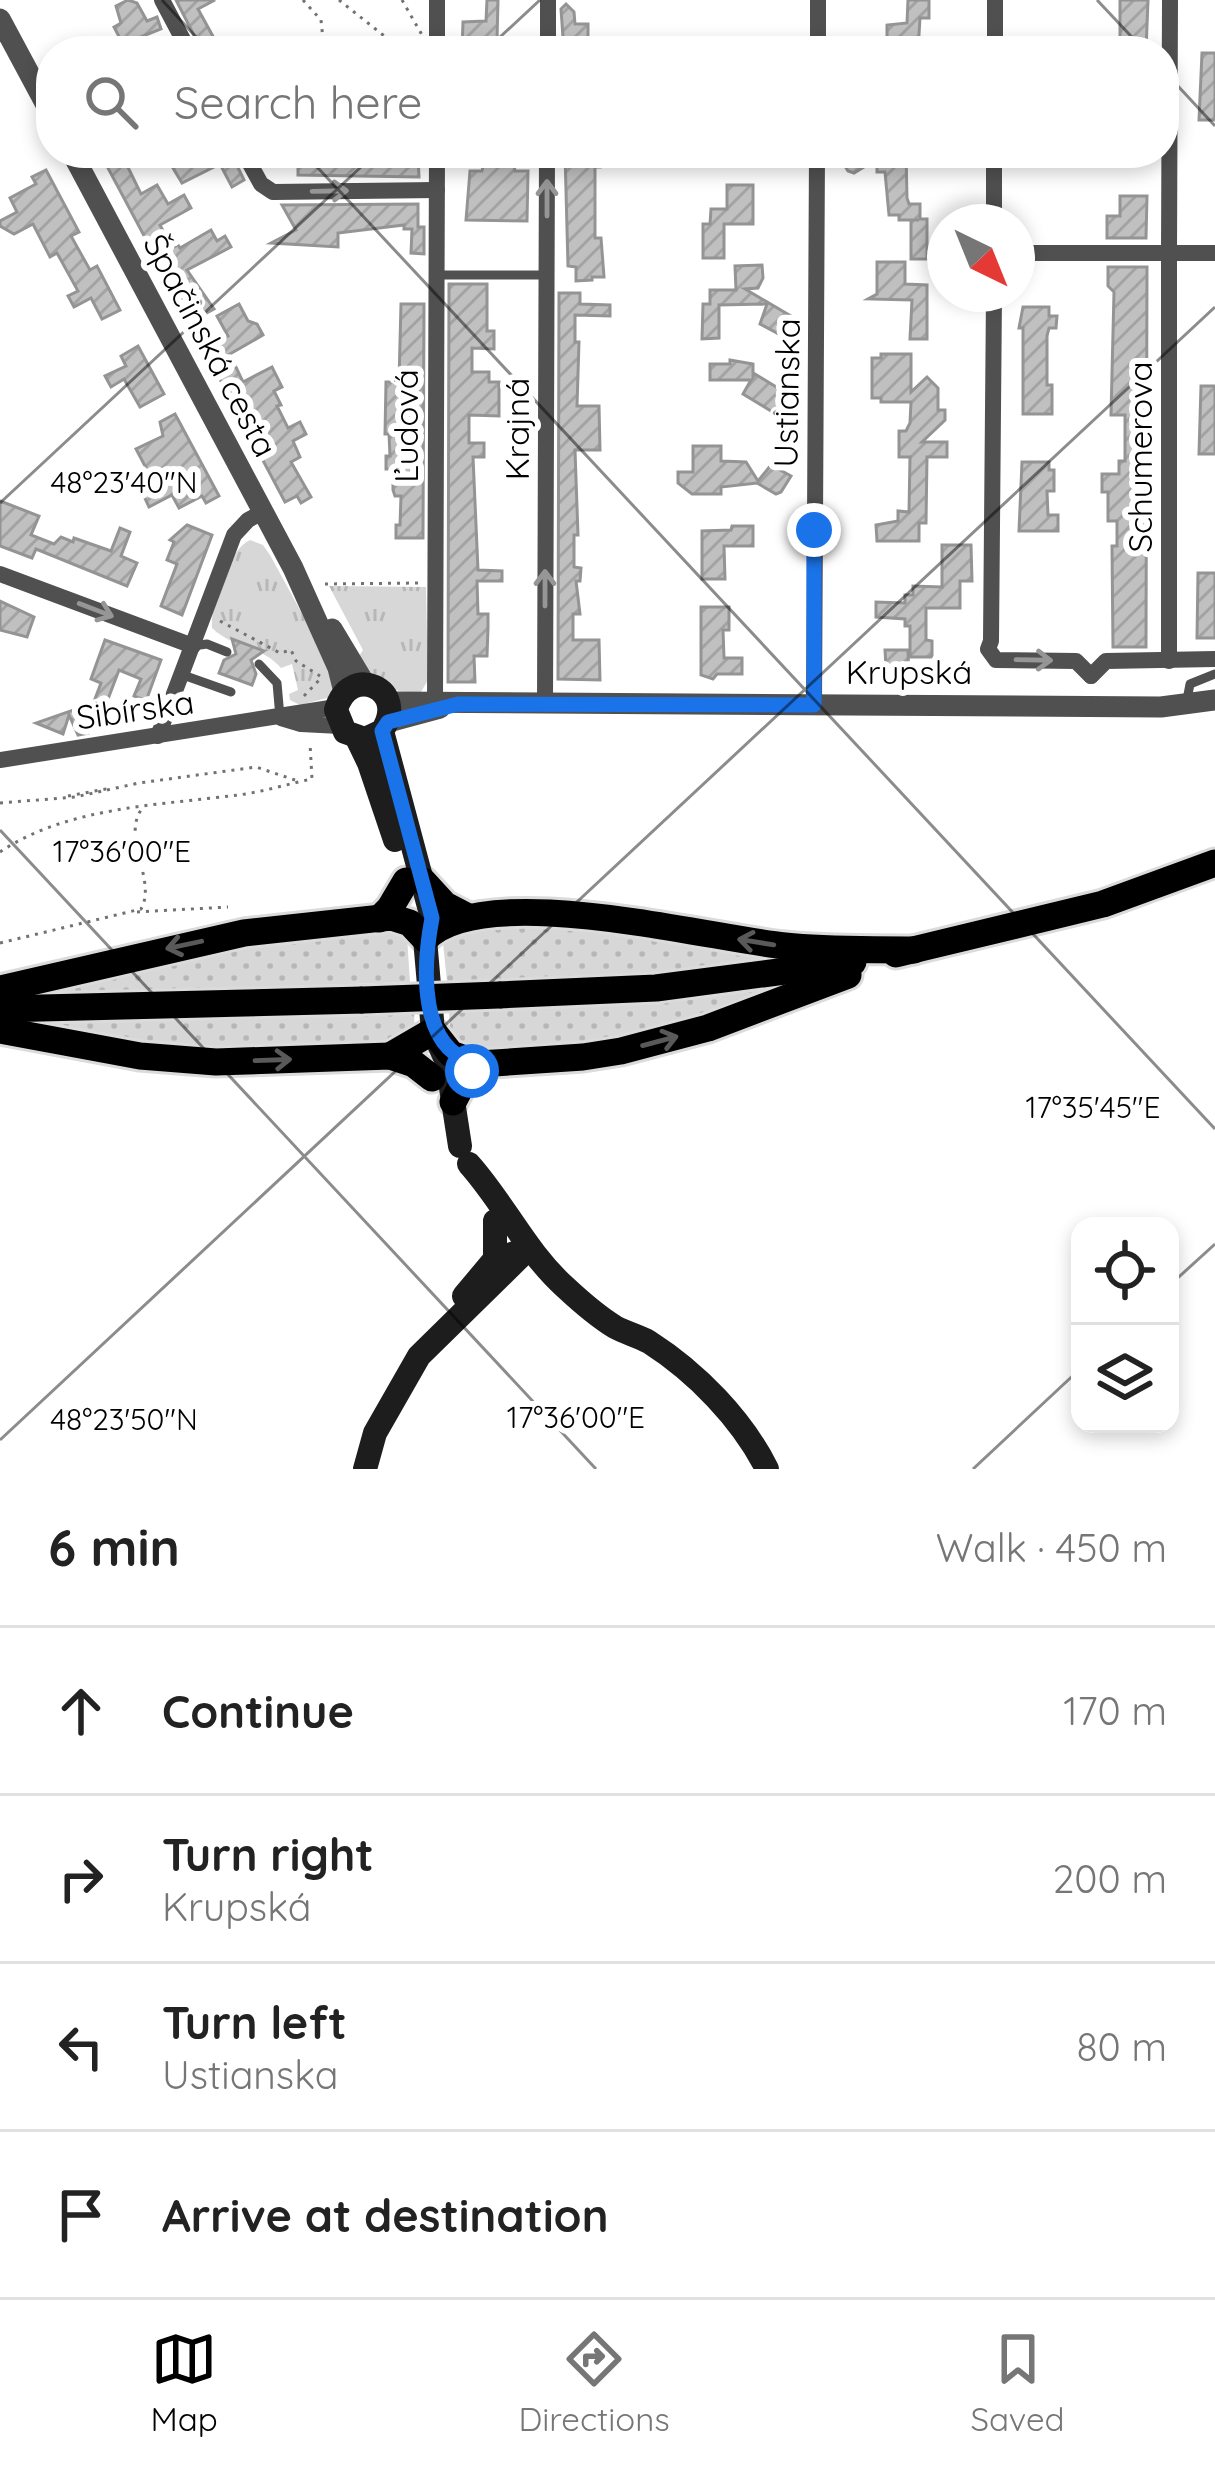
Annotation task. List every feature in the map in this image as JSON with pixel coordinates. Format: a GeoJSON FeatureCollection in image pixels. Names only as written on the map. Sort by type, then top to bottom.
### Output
{"type":"FeatureCollection","features":[{"type":"Feature","properties":{"kind":"main road"},"geometry":{"type":"LineString","coordinates":[[346,703],[377,688],[414,881],[468,917]]}},
{"type":"Feature","properties":{"kind":"main road"},"geometry":{"type":"LineString","coordinates":[[346,703],[373,737],[386,718]]}},
{"type":"Feature","properties":{"kind":"main road"},"geometry":{"type":"LineString","coordinates":[[346,703],[432,918],[425,939],[434,1030],[447,1062],[465,1155],[495,1221],[510,1240],[529,1248]]}},
{"type":"Feature","properties":{"kind":"main road"},"geometry":{"type":"LineString","coordinates":[[0,1009],[656,988],[914,950],[1103,904],[1215,863]]}},
{"type":"Feature","properties":{"kind":"main road"},"geometry":{"type":"LineString","coordinates":[[379,919],[414,881]]}},
{"type":"Feature","properties":{"kind":"main road"},"geometry":{"type":"LineString","coordinates":[[425,939],[468,917],[588,914],[787,947],[914,950]]}},
{"type":"Feature","properties":{"kind":"main road"},"geometry":{"type":"LineString","coordinates":[[0,989],[244,932],[400,918],[425,939]]}},
{"type":"Feature","properties":{"kind":"main road"},"geometry":{"type":"LineString","coordinates":[[434,1030],[451,1054],[479,1064],[583,1057],[708,1028],[914,950]]}},
{"type":"Feature","properties":{"kind":"main road"},"geometry":{"type":"LineString","coordinates":[[0,1030],[140,1056],[216,1062],[390,1056],[414,1064],[432,1078]]}},
{"type":"Feature","properties":{"kind":"main road"},"geometry":{"type":"LineString","coordinates":[[390,1056],[434,1030]]}},
{"type":"Feature","properties":{"kind":"main road"},"geometry":{"type":"LineString","coordinates":[[434,1030],[426,1044],[444,1116],[529,1248],[561,1284],[617,1328],[646,1340],[705,1388],[749,1438],[764,1469]]}},
{"type":"Feature","properties":{"kind":"main road"},"geometry":{"type":"LineString","coordinates":[[453,1102],[479,1064]]}},
{"type":"Feature","properties":{"kind":"main road"},"geometry":{"type":"LineString","coordinates":[[495,1221],[499,1269]]}},
{"type":"Feature","properties":{"kind":"main road"},"geometry":{"type":"LineString","coordinates":[[365,1469],[376,1433],[419,1356],[499,1269],[529,1248]]}},
{"type":"Feature","properties":{"kind":"main road"},"geometry":{"type":"LineString","coordinates":[[499,1269],[561,1284]]}},
{"type":"Feature","properties":{"kind":"street"},"geometry":{"type":"LineString","coordinates":[[162,0],[181,36]]}},
{"type":"Feature","properties":{"kind":"street"},"geometry":{"type":"LineString","coordinates":[[433,36],[437,0]]}},
{"type":"Feature","properties":{"kind":"street"},"geometry":{"type":"LineString","coordinates":[[548,0],[548,36]]}},
{"type":"Feature","properties":{"kind":"street"},"geometry":{"type":"LineString","coordinates":[[818,0],[818,36]]}},
{"type":"Feature","properties":{"kind":"street"},"geometry":{"type":"LineString","coordinates":[[994,36],[995,0]]}},
{"type":"Feature","properties":{"kind":"street","name":"Schumerova"},"geometry":{"type":"LineString","coordinates":[[1170,0],[1170,36]]}},
{"type":"Feature","properties":{"kind":"street"},"geometry":{"type":"LineString","coordinates":[[0,19],[36,86]]}},
{"type":"Feature","properties":{"kind":"street","name":"Špačinská cesta"},"geometry":{"type":"LineString","coordinates":[[80,168],[293,568],[346,703]]}},
{"type":"Feature","properties":{"kind":"street"},"geometry":{"type":"LineString","coordinates":[[252,168],[261,184],[273,192],[436,190]]}},
{"type":"Feature","properties":{"kind":"street","name":"Ľudová"},"geometry":{"type":"LineString","coordinates":[[435,700],[437,168]]}},
{"type":"Feature","properties":{"kind":"street","name":"Krajná"},"geometry":{"type":"LineString","coordinates":[[544,705],[547,168]]}},
{"type":"Feature","properties":{"kind":"street","name":"Ustianska"},"geometry":{"type":"LineString","coordinates":[[814,705],[818,168]]}},
{"type":"Feature","properties":{"kind":"street"},"geometry":{"type":"LineString","coordinates":[[994,168],[994,204]]}},
{"type":"Feature","properties":{"kind":"street","name":"Schumerova"},"geometry":{"type":"LineString","coordinates":[[1169,168],[1169,662]]}},
{"type":"Feature","properties":{"kind":"street"},"geometry":{"type":"LineString","coordinates":[[1035,253],[1215,254]]}},
{"type":"Feature","properties":{"kind":"street"},"geometry":{"type":"LineString","coordinates":[[994,312],[988,650],[996,660],[1076,662],[1091,676],[1093,705]]}},
{"type":"Feature","properties":{"kind":"street"},"geometry":{"type":"LineString","coordinates":[[158,736],[234,535],[263,512]]}},
{"type":"Feature","properties":{"kind":"street"},"geometry":{"type":"LineString","coordinates":[[0,574],[193,646]]}},
{"type":"Feature","properties":{"kind":"street"},"geometry":{"type":"LineString","coordinates":[[1091,676],[1106,661],[1215,658]]}},
{"type":"Feature","properties":{"kind":"street","name":"Krupská"},"geometry":{"type":"LineString","coordinates":[[386,718],[435,700],[544,705],[1186,705],[1215,700]]}},
{"type":"Feature","properties":{"kind":"street","name":"Sibírska"},"geometry":{"type":"LineString","coordinates":[[0,760],[280,718],[346,703]]}},
{"type":"Feature","properties":{"kind":"street","name":"Sibírska"},"geometry":{"type":"LineString","coordinates":[[280,718],[309,725],[346,703]]}},
{"type":"Feature","properties":{"kind":"street","name":"Krupská"},"geometry":{"type":"LineString","coordinates":[[386,718],[458,704]]}},
{"type":"Feature","properties":{"kind":"lane"},"geometry":{"type":"LineString","coordinates":[[435,275],[547,275]]}},
{"type":"Feature","properties":{"kind":"lane"},"geometry":{"type":"LineString","coordinates":[[193,646],[207,644],[227,652]]}},
{"type":"Feature","properties":{"kind":"lane"},"geometry":{"type":"LineString","coordinates":[[259,664],[277,683],[280,718]]}},
{"type":"Feature","properties":{"kind":"lane"},"geometry":{"type":"LineString","coordinates":[[1186,705],[1190,684],[1215,674]]}},
{"type":"Feature","properties":{"kind":"lane"},"geometry":{"type":"LineString","coordinates":[[183,675],[232,692]]}},
{"type":"Feature","properties":{"kind":"path"},"geometry":{"type":"LineString","coordinates":[[303,0],[321,20],[323,36]]}},
{"type":"Feature","properties":{"kind":"path"},"geometry":{"type":"LineString","coordinates":[[339,0],[385,36]]}},
{"type":"Feature","properties":{"kind":"path"},"geometry":{"type":"LineString","coordinates":[[402,0],[425,36]]}},
{"type":"Feature","properties":{"kind":"path"},"geometry":{"type":"LineString","coordinates":[[366,24],[372,36]]}},
{"type":"Feature","properties":{"kind":"path"},"geometry":{"type":"LineString","coordinates":[[325,584],[427,583]]}},
{"type":"Feature","properties":{"kind":"path"},"geometry":{"type":"LineString","coordinates":[[212,616],[280,652],[291,650],[296,661],[322,677],[346,703]]}},
{"type":"Feature","properties":{"kind":"path"},"geometry":{"type":"LineString","coordinates":[[298,703],[322,677]]}},
{"type":"Feature","properties":{"kind":"path"},"geometry":{"type":"LineString","coordinates":[[0,852],[57,826],[311,779],[309,725]]}},
{"type":"Feature","properties":{"kind":"path"},"geometry":{"type":"LineString","coordinates":[[0,803],[256,767],[298,782]]}},
{"type":"Feature","properties":{"kind":"path"},"geometry":{"type":"LineString","coordinates":[[135,912],[146,898],[134,826],[136,813],[145,807]]}},
{"type":"Feature","properties":{"kind":"path"},"geometry":{"type":"LineString","coordinates":[[0,944],[135,912],[228,907]]}},
{"type":"Feature","properties":{"kind":"green space"},"geometry":{"type":"Polygon","coordinates":[[[250,540],[263,545],[270,555],[336,676],[331,697],[300,705],[290,700],[289,694],[298,690],[292,664],[281,668],[212,628],[222,579],[234,555],[250,540]]]}},
{"type":"Feature","properties":{"kind":"green space"},"geometry":{"type":"Polygon","coordinates":[[[329,586],[426,587],[428,680],[421,692],[392,689],[364,668],[357,659],[363,650],[329,586]]]}},
{"type":"Feature","properties":{"kind":"green space"},"geometry":{"type":"Polygon","coordinates":[[[392,924],[407,937],[410,982],[4,996],[162,957],[392,924]]]}},
{"type":"Feature","properties":{"kind":"green space"},"geometry":{"type":"Polygon","coordinates":[[[571,924],[797,957],[658,975],[447,981],[443,943],[449,932],[571,924]]]}},
{"type":"Feature","properties":{"kind":"green space"},"geometry":{"type":"Polygon","coordinates":[[[797,984],[626,1043],[465,1054],[451,1042],[449,1012],[684,998],[797,984]]]}},
{"type":"Feature","properties":{"kind":"green space"},"geometry":{"type":"Polygon","coordinates":[[[414,1013],[415,1032],[406,1043],[176,1051],[4,1022],[414,1013]]]}},
{"type":"Feature","properties":{"kind":"building"},"geometry":{"type":"Polygon","coordinates":[[[128,0],[137,3],[147,21],[157,17],[161,29],[143,36],[119,36],[114,27],[121,23],[116,6],[128,0]]]}},
{"type":"Feature","properties":{"kind":"building"},"geometry":{"type":"Polygon","coordinates":[[[176,0],[215,0],[198,9],[213,36],[194,36],[176,0]]]}},
{"type":"Feature","properties":{"kind":"building"},"geometry":{"type":"Polygon","coordinates":[[[487,0],[498,0],[497,36],[463,36],[463,22],[486,21],[487,0]]]}},
{"type":"Feature","properties":{"kind":"building"},"geometry":{"type":"Polygon","coordinates":[[[908,0],[929,0],[929,18],[920,18],[919,36],[887,36],[887,25],[907,23],[908,0]]]}},
{"type":"Feature","properties":{"kind":"building"},"geometry":{"type":"Polygon","coordinates":[[[1120,0],[1148,0],[1147,36],[1120,36],[1120,0]]]}},
{"type":"Feature","properties":{"kind":"building"},"geometry":{"type":"Polygon","coordinates":[[[566,4],[574,12],[575,24],[588,24],[588,36],[563,36],[561,9],[566,4]]]}},
{"type":"Feature","properties":{"kind":"building"},"geometry":{"type":"Polygon","coordinates":[[[1202,53],[1215,53],[1215,120],[1199,120],[1202,53]]]}},
{"type":"Feature","properties":{"kind":"building"},"geometry":{"type":"Polygon","coordinates":[[[108,168],[128,168],[141,194],[157,185],[168,204],[184,195],[191,208],[160,225],[172,248],[211,230],[217,241],[225,236],[231,247],[187,270],[214,309],[190,322],[108,168]]]}},
{"type":"Feature","properties":{"kind":"building"},"geometry":{"type":"Polygon","coordinates":[[[173,168],[212,168],[182,183],[173,168]]]}},
{"type":"Feature","properties":{"kind":"building"},"geometry":{"type":"Polygon","coordinates":[[[222,168],[238,168],[244,180],[232,187],[222,168]]]}},
{"type":"Feature","properties":{"kind":"building"},"geometry":{"type":"Polygon","coordinates":[[[298,168],[419,168],[419,177],[298,175],[298,168]]]}},
{"type":"Feature","properties":{"kind":"building"},"geometry":{"type":"Polygon","coordinates":[[[565,168],[595,168],[595,238],[601,238],[604,277],[576,281],[576,267],[568,266],[565,168]]]}},
{"type":"Feature","properties":{"kind":"building"},"geometry":{"type":"Polygon","coordinates":[[[877,168],[906,168],[909,204],[920,204],[920,219],[927,219],[927,259],[911,259],[911,220],[889,215],[885,172],[877,168]]]}},
{"type":"Feature","properties":{"kind":"building"},"geometry":{"type":"Polygon","coordinates":[[[46,170],[79,232],[71,236],[90,270],[97,266],[120,310],[102,319],[91,298],[74,307],[68,296],[78,291],[57,253],[50,257],[33,224],[14,234],[0,226],[0,221],[17,212],[10,198],[36,184],[32,177],[46,170]]]}},
{"type":"Feature","properties":{"kind":"building"},"geometry":{"type":"Polygon","coordinates":[[[470,171],[528,171],[527,221],[466,220],[470,171]]]}},
{"type":"Feature","properties":{"kind":"building"},"geometry":{"type":"Polygon","coordinates":[[[727,185],[753,185],[753,224],[724,224],[724,258],[703,258],[703,224],[710,224],[711,209],[727,209],[727,185]]]}},
{"type":"Feature","properties":{"kind":"building"},"geometry":{"type":"Polygon","coordinates":[[[1120,196],[1147,196],[1146,238],[1107,238],[1107,216],[1120,216],[1120,196]]]}},
{"type":"Feature","properties":{"kind":"building"},"geometry":{"type":"Polygon","coordinates":[[[418,204],[424,254],[411,253],[412,229],[404,225],[338,233],[338,247],[271,243],[296,230],[282,205],[418,204]]]}},
{"type":"Feature","properties":{"kind":"building"},"geometry":{"type":"Polygon","coordinates":[[[877,262],[905,262],[905,284],[927,285],[927,339],[910,339],[912,300],[868,299],[877,294],[877,262]]]}},
{"type":"Feature","properties":{"kind":"building"},"geometry":{"type":"Polygon","coordinates":[[[762,265],[758,288],[745,289],[791,316],[782,332],[760,324],[767,304],[719,305],[719,338],[702,339],[703,304],[710,304],[710,290],[736,290],[735,266],[762,265]]]}},
{"type":"Feature","properties":{"kind":"building"},"geometry":{"type":"Polygon","coordinates":[[[1108,267],[1147,267],[1146,647],[1113,647],[1112,546],[1117,546],[1117,521],[1108,521],[1108,492],[1102,492],[1102,474],[1119,474],[1119,461],[1125,461],[1125,415],[1111,415],[1114,292],[1108,286],[1108,267]]]}},
{"type":"Feature","properties":{"kind":"building"},"geometry":{"type":"Polygon","coordinates":[[[449,284],[487,284],[487,331],[494,331],[494,349],[472,348],[472,372],[489,372],[489,382],[499,382],[499,416],[469,415],[469,443],[484,443],[484,457],[473,457],[478,570],[502,571],[502,581],[477,581],[478,614],[488,614],[488,628],[487,656],[474,656],[475,682],[448,682],[449,284]]]}},
{"type":"Feature","properties":{"kind":"building"},"geometry":{"type":"Polygon","coordinates":[[[559,293],[580,293],[580,304],[610,305],[610,316],[575,315],[577,406],[599,406],[600,450],[575,450],[578,535],[574,535],[574,567],[581,568],[580,581],[576,581],[580,614],[573,614],[573,640],[599,640],[600,680],[558,679],[559,293]]]}},
{"type":"Feature","properties":{"kind":"building"},"geometry":{"type":"Polygon","coordinates":[[[239,304],[263,335],[223,358],[215,343],[228,336],[217,316],[239,304]]]}},
{"type":"Feature","properties":{"kind":"building"},"geometry":{"type":"Polygon","coordinates":[[[401,304],[424,304],[423,538],[396,538],[401,496],[393,490],[393,469],[386,469],[386,456],[390,456],[389,434],[385,434],[386,382],[399,382],[401,304]]]}},
{"type":"Feature","properties":{"kind":"building"},"geometry":{"type":"Polygon","coordinates":[[[1035,307],[1049,307],[1049,316],[1057,316],[1056,328],[1049,328],[1047,336],[1052,414],[1023,414],[1023,328],[1019,328],[1022,312],[1035,312],[1035,307]]]}},
{"type":"Feature","properties":{"kind":"building"},"geometry":{"type":"Polygon","coordinates":[[[138,346],[164,394],[140,407],[124,379],[111,387],[105,376],[126,366],[121,356],[138,346]]]}},
{"type":"Feature","properties":{"kind":"building"},"geometry":{"type":"Polygon","coordinates":[[[881,354],[911,354],[911,392],[927,377],[938,388],[938,410],[945,410],[945,420],[922,442],[947,442],[947,457],[927,457],[926,523],[919,523],[919,541],[877,541],[876,525],[898,521],[898,511],[909,512],[910,457],[899,457],[899,431],[906,431],[910,423],[911,402],[872,398],[872,358],[881,358],[881,354]]]}},
{"type":"Feature","properties":{"kind":"building"},"geometry":{"type":"Polygon","coordinates":[[[730,360],[753,364],[753,377],[791,396],[782,412],[776,414],[743,394],[751,380],[710,380],[710,364],[730,364],[730,360]]]}},
{"type":"Feature","properties":{"kind":"building"},"geometry":{"type":"Polygon","coordinates":[[[233,361],[243,382],[272,367],[282,387],[274,391],[281,405],[277,406],[288,428],[300,422],[306,434],[293,441],[300,457],[291,462],[311,497],[301,503],[297,496],[285,502],[215,370],[233,361]]]}},
{"type":"Feature","properties":{"kind":"building"},"geometry":{"type":"Polygon","coordinates":[[[1201,386],[1215,386],[1215,454],[1199,454],[1201,386]]]}},
{"type":"Feature","properties":{"kind":"building"},"geometry":{"type":"Polygon","coordinates":[[[175,414],[219,496],[206,503],[202,496],[179,508],[172,495],[149,507],[142,492],[155,485],[136,449],[163,436],[160,422],[175,414]]]}},
{"type":"Feature","properties":{"kind":"building"},"geometry":{"type":"Polygon","coordinates":[[[693,446],[721,446],[721,461],[746,462],[758,481],[771,465],[791,476],[776,494],[757,483],[721,487],[721,494],[692,494],[678,483],[678,472],[693,472],[693,446]]]}},
{"type":"Feature","properties":{"kind":"building"},"geometry":{"type":"Polygon","coordinates":[[[1022,462],[1049,462],[1049,470],[1054,470],[1054,491],[1047,491],[1048,515],[1058,515],[1058,531],[1019,531],[1022,462]]]}},
{"type":"Feature","properties":{"kind":"building"},"geometry":{"type":"Polygon","coordinates":[[[0,501],[39,516],[31,535],[54,544],[61,537],[73,542],[74,538],[111,551],[120,528],[130,532],[121,556],[137,563],[127,586],[36,549],[32,558],[0,546],[0,501]]]}},
{"type":"Feature","properties":{"kind":"building"},"geometry":{"type":"Polygon","coordinates":[[[187,525],[212,535],[182,615],[161,606],[177,564],[167,560],[174,542],[170,540],[187,525]]]}},
{"type":"Feature","properties":{"kind":"building"},"geometry":{"type":"Polygon","coordinates":[[[732,526],[753,526],[753,546],[724,546],[725,579],[702,579],[702,531],[731,530],[732,526]]]}},
{"type":"Feature","properties":{"kind":"building"},"geometry":{"type":"Polygon","coordinates":[[[942,545],[971,545],[972,581],[960,581],[960,608],[926,608],[926,640],[932,641],[932,657],[910,657],[910,626],[905,626],[905,619],[876,617],[876,602],[905,603],[905,595],[913,595],[913,586],[942,587],[942,545]]]}},
{"type":"Feature","properties":{"kind":"building"},"geometry":{"type":"Polygon","coordinates":[[[1198,573],[1215,573],[1215,638],[1197,638],[1198,573]]]}},
{"type":"Feature","properties":{"kind":"building"},"geometry":{"type":"Polygon","coordinates":[[[0,601],[34,617],[27,637],[0,630],[0,601]]]}},
{"type":"Feature","properties":{"kind":"building"},"geometry":{"type":"Polygon","coordinates":[[[701,607],[729,607],[729,630],[723,630],[724,658],[742,658],[742,674],[717,674],[713,679],[701,675],[701,607]]]}},
{"type":"Feature","properties":{"kind":"building"},"geometry":{"type":"Polygon","coordinates":[[[232,639],[264,651],[251,660],[256,674],[252,685],[219,673],[224,660],[236,654],[232,639]]]}},
{"type":"Feature","properties":{"kind":"building"},"geometry":{"type":"Polygon","coordinates":[[[105,640],[161,660],[146,701],[134,696],[141,679],[119,670],[99,723],[89,733],[78,735],[69,715],[63,734],[36,723],[79,708],[90,712],[101,683],[91,679],[105,640]]]}},
{"type":"Feature","properties":{"kind":"building"},"geometry":{"type":"Polygon","coordinates":[[[885,650],[908,650],[909,684],[887,684],[885,650]]]}},
{"type":"Feature","properties":{"kind":"route"},"geometry":{"type":"LineString","coordinates":[[472,1071],[479,1064],[451,1054],[434,1030],[425,939],[432,918],[382,731],[388,722],[458,704],[814,705],[814,530]]}}]}
